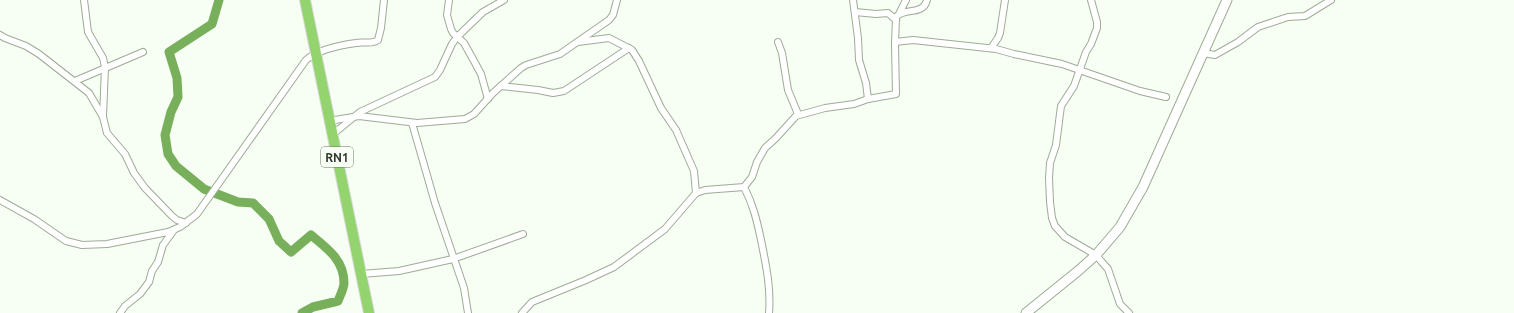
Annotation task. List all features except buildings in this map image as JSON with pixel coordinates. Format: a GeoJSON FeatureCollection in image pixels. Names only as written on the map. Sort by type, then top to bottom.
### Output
{"type":"FeatureCollection","features":[{"type":"Feature","properties":{"kind":"highway","name":"RN1"},"geometry":{"type":"LineString","coordinates":[[305,0],[369,313]]}},
{"type":"Feature","properties":{"kind":"main road"},"geometry":{"type":"LineString","coordinates":[[1026,313],[1096,255],[1120,227],[1143,187],[1227,0]]}},
{"type":"Feature","properties":{"kind":"street"},"geometry":{"type":"LineString","coordinates":[[84,0],[88,32],[104,58],[103,117]]}},
{"type":"Feature","properties":{"kind":"street"},"geometry":{"type":"LineString","coordinates":[[0,200],[34,219],[66,241],[76,244],[88,246],[107,244],[174,230],[197,214],[306,60],[316,53],[357,42],[376,42],[378,40],[384,0]]}},
{"type":"Feature","properties":{"kind":"street"},"geometry":{"type":"LineString","coordinates":[[449,0],[447,15],[452,33],[464,43],[468,49],[481,74],[488,99]]}},
{"type":"Feature","properties":{"kind":"street"},"geometry":{"type":"LineString","coordinates":[[332,135],[360,112],[435,77],[440,70],[453,41],[483,12],[504,0]]}},
{"type":"Feature","properties":{"kind":"street"},"geometry":{"type":"LineString","coordinates":[[329,121],[354,117],[412,123],[465,119],[474,114],[501,86],[526,65],[560,54],[611,17],[617,0]]}},
{"type":"Feature","properties":{"kind":"street"},"geometry":{"type":"LineString","coordinates":[[522,313],[532,302],[614,267],[665,229],[696,193],[704,190],[744,187],[752,177],[757,162],[765,148],[798,114],[854,104],[868,99],[897,93],[895,42],[897,17],[906,0]]}},
{"type":"Feature","properties":{"kind":"street"},"geometry":{"type":"LineString","coordinates":[[855,12],[876,14],[888,13],[897,17],[920,9],[924,6],[927,0]]}},
{"type":"Feature","properties":{"kind":"street"},"geometry":{"type":"LineString","coordinates":[[991,48],[1000,33],[1006,0]]}},
{"type":"Feature","properties":{"kind":"street"},"geometry":{"type":"LineString","coordinates":[[1091,0],[1096,17],[1097,28],[1086,52],[1074,86],[1061,106],[1056,144],[1050,163],[1050,202],[1052,218],[1055,226],[1065,237],[1096,255],[1108,269],[1120,304],[1129,313]]}},
{"type":"Feature","properties":{"kind":"street"},"geometry":{"type":"LineString","coordinates":[[1318,0],[1322,6]]}},
{"type":"Feature","properties":{"kind":"street"},"geometry":{"type":"LineString","coordinates":[[1203,53],[1215,55],[1238,42],[1258,26],[1288,17],[1305,16],[1331,0]]}},
{"type":"Feature","properties":{"kind":"street"},"geometry":{"type":"LineString","coordinates":[[855,1],[858,60],[866,83],[868,99]]}},
{"type":"Feature","properties":{"kind":"street"},"geometry":{"type":"LineString","coordinates":[[0,35],[26,46],[40,54],[92,96],[103,117],[107,133],[125,154],[134,173],[145,188],[172,216],[177,220],[186,223]]}},
{"type":"Feature","properties":{"kind":"street"},"geometry":{"type":"LineString","coordinates":[[576,42],[609,38],[629,48],[639,61],[661,108],[676,130],[694,171],[696,193]]}},
{"type":"Feature","properties":{"kind":"street"},"geometry":{"type":"LineString","coordinates":[[895,42],[913,40],[991,48],[1062,64],[1140,91],[1166,98]]}},
{"type":"Feature","properties":{"kind":"street"},"geometry":{"type":"LineString","coordinates":[[778,42],[782,52],[788,90],[798,114]]}},
{"type":"Feature","properties":{"kind":"street"},"geometry":{"type":"LineString","coordinates":[[501,86],[553,93],[564,91],[629,48]]}},
{"type":"Feature","properties":{"kind":"street"},"geometry":{"type":"LineString","coordinates":[[75,81],[143,52]]}},
{"type":"Feature","properties":{"kind":"street"},"geometry":{"type":"LineString","coordinates":[[412,123],[435,203],[464,288],[468,313]]}},
{"type":"Feature","properties":{"kind":"street"},"geometry":{"type":"LineString","coordinates":[[744,187],[752,202],[766,262],[769,281],[769,313]]}},
{"type":"Feature","properties":{"kind":"street"},"geometry":{"type":"LineString","coordinates":[[120,313],[125,306],[140,294],[149,282],[152,271],[158,262],[163,245],[174,230]]}},
{"type":"Feature","properties":{"kind":"street"},"geometry":{"type":"LineString","coordinates":[[361,274],[399,271],[454,259],[523,234]]}},
{"type":"Feature","properties":{"kind":"waterway"},"geometry":{"type":"LineString","coordinates":[[219,0],[212,24],[169,52],[177,78],[178,97],[171,112],[165,135],[168,154],[176,166],[204,189],[238,202],[253,203],[269,219],[279,241],[291,252],[311,235],[334,255],[341,268],[344,285],[338,301],[313,307],[302,313]]}}]}
